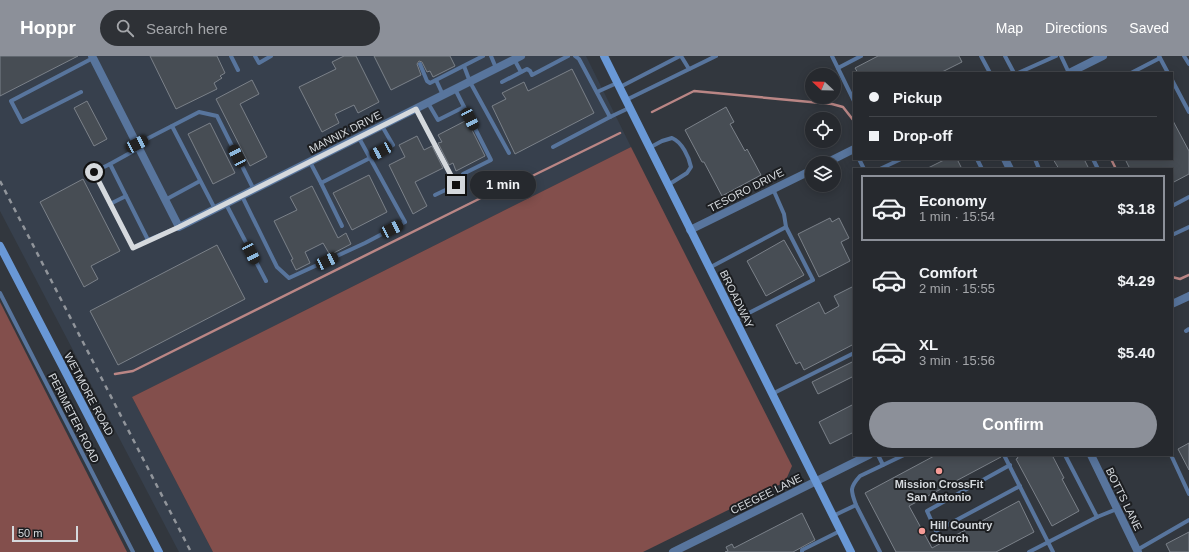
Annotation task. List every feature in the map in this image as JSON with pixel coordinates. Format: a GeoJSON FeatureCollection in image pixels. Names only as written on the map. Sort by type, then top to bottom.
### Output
{"type":"FeatureCollection","features":[{"type":"Feature","properties":{"kind":"main road","name":"BROADWAY"},"geometry":{"type":"LineString","coordinates":[[604,56],[851,552]]}},
{"type":"Feature","properties":{"kind":"main road","name":"WETMORE ROAD"},"geometry":{"type":"LineString","coordinates":[[0,246],[159,552]]}},
{"type":"Feature","properties":{"kind":"street"},"geometry":{"type":"LineString","coordinates":[[1071,72],[1103,56]]}},
{"type":"Feature","properties":{"kind":"street"},"geometry":{"type":"LineString","coordinates":[[93,57],[179,227]]}},
{"type":"Feature","properties":{"kind":"street","name":"MANNIX DRIVE"},"geometry":{"type":"LineString","coordinates":[[179,227],[518,58]]}},
{"type":"Feature","properties":{"kind":"street"},"geometry":{"type":"LineString","coordinates":[[840,156],[853,150]]}},
{"type":"Feature","properties":{"kind":"street","name":"TESORO DRIVE"},"geometry":{"type":"LineString","coordinates":[[690,230],[805,173]]}},
{"type":"Feature","properties":{"kind":"street"},"geometry":{"type":"LineString","coordinates":[[1173,304],[1189,296]]}},
{"type":"Feature","properties":{"kind":"street","name":"CEEGEE LANE"},"geometry":{"type":"LineString","coordinates":[[673,552],[867,456]]}},
{"type":"Feature","properties":{"kind":"street","name":"BOTTS LANE"},"geometry":{"type":"LineString","coordinates":[[1091,456],[1137,551]]}},
{"type":"Feature","properties":{"kind":"lane"},"geometry":{"type":"LineString","coordinates":[[231,56],[238,70]]}},
{"type":"Feature","properties":{"kind":"lane"},"geometry":{"type":"LineString","coordinates":[[255,56],[258,63],[271,56]]}},
{"type":"Feature","properties":{"kind":"lane"},"geometry":{"type":"LineString","coordinates":[[420,64],[427,81],[430,83],[483,56]]}},
{"type":"Feature","properties":{"kind":"lane"},"geometry":{"type":"LineString","coordinates":[[491,56],[496,69]]}},
{"type":"Feature","properties":{"kind":"lane"},"geometry":{"type":"LineString","coordinates":[[502,82],[527,70],[530,71],[532,75],[562,57],[568,56]]}},
{"type":"Feature","properties":{"kind":"lane"},"geometry":{"type":"LineString","coordinates":[[585,56],[577,57],[598,92],[610,117]]}},
{"type":"Feature","properties":{"kind":"lane"},"geometry":{"type":"LineString","coordinates":[[598,92],[618,85],[681,56],[690,69]]}},
{"type":"Feature","properties":{"kind":"lane"},"geometry":{"type":"LineString","coordinates":[[553,146],[610,117],[628,104],[716,56]]}},
{"type":"Feature","properties":{"kind":"lane"},"geometry":{"type":"LineString","coordinates":[[832,56],[838,68],[860,56]]}},
{"type":"Feature","properties":{"kind":"lane"},"geometry":{"type":"LineString","coordinates":[[981,56],[989,72]]}},
{"type":"Feature","properties":{"kind":"lane"},"geometry":{"type":"LineString","coordinates":[[1005,56],[1013,72]]}},
{"type":"Feature","properties":{"kind":"lane"},"geometry":{"type":"LineString","coordinates":[[1020,72],[1056,56]]}},
{"type":"Feature","properties":{"kind":"lane"},"geometry":{"type":"LineString","coordinates":[[1061,56],[1069,72]]}},
{"type":"Feature","properties":{"kind":"lane"},"geometry":{"type":"LineString","coordinates":[[1184,56],[1189,64]]}},
{"type":"Feature","properties":{"kind":"lane"},"geometry":{"type":"LineString","coordinates":[[81,92],[22,122],[11,101],[93,57]]}},
{"type":"Feature","properties":{"kind":"lane"},"geometry":{"type":"LineString","coordinates":[[1133,72],[1160,57],[1168,72]]}},
{"type":"Feature","properties":{"kind":"lane"},"geometry":{"type":"LineString","coordinates":[[518,58],[521,72]]}},
{"type":"Feature","properties":{"kind":"lane"},"geometry":{"type":"LineString","coordinates":[[464,66],[470,82],[509,153]]}},
{"type":"Feature","properties":{"kind":"lane"},"geometry":{"type":"LineString","coordinates":[[841,74],[853,99]]}},
{"type":"Feature","properties":{"kind":"lane"},"geometry":{"type":"LineString","coordinates":[[436,80],[443,95]]}},
{"type":"Feature","properties":{"kind":"lane"},"geometry":{"type":"LineString","coordinates":[[1173,84],[1189,112]]}},
{"type":"Feature","properties":{"kind":"lane"},"geometry":{"type":"LineString","coordinates":[[455,89],[491,160],[463,174]]}},
{"type":"Feature","properties":{"kind":"lane"},"geometry":{"type":"LineString","coordinates":[[428,102],[438,120],[464,107]]}},
{"type":"Feature","properties":{"kind":"lane"},"geometry":{"type":"LineString","coordinates":[[416,109],[456,185],[435,195]]}},
{"type":"Feature","properties":{"kind":"lane"},"geometry":{"type":"LineString","coordinates":[[179,227],[133,248],[94,172],[110,164],[172,126],[199,112],[217,116],[254,190]]}},
{"type":"Feature","properties":{"kind":"lane"},"geometry":{"type":"LineString","coordinates":[[172,126],[215,210]]}},
{"type":"Feature","properties":{"kind":"lane"},"geometry":{"type":"LineString","coordinates":[[321,183],[392,145],[382,126]]}},
{"type":"Feature","properties":{"kind":"lane"},"geometry":{"type":"LineString","coordinates":[[242,196],[277,267],[289,278],[365,243],[405,222],[359,138]]}},
{"type":"Feature","properties":{"kind":"lane"},"geometry":{"type":"LineString","coordinates":[[650,148],[662,141],[672,138],[677,140],[689,159],[691,167],[687,173],[668,185]]}},
{"type":"Feature","properties":{"kind":"lane"},"geometry":{"type":"LineString","coordinates":[[882,168],[899,160]]}},
{"type":"Feature","properties":{"kind":"lane"},"geometry":{"type":"LineString","coordinates":[[310,162],[342,226]]}},
{"type":"Feature","properties":{"kind":"lane"},"geometry":{"type":"LineString","coordinates":[[110,164],[148,240]]}},
{"type":"Feature","properties":{"kind":"lane"},"geometry":{"type":"LineString","coordinates":[[165,200],[200,181]]}},
{"type":"Feature","properties":{"kind":"lane"},"geometry":{"type":"LineString","coordinates":[[735,320],[813,280],[786,227],[784,214],[773,189]]}},
{"type":"Feature","properties":{"kind":"lane"},"geometry":{"type":"LineString","coordinates":[[110,204],[126,196]]}},
{"type":"Feature","properties":{"kind":"lane"},"geometry":{"type":"LineString","coordinates":[[1173,205],[1189,197]]}},
{"type":"Feature","properties":{"kind":"lane"},"geometry":{"type":"LineString","coordinates":[[226,204],[266,281]]}},
{"type":"Feature","properties":{"kind":"lane"},"geometry":{"type":"LineString","coordinates":[[709,268],[786,227]]}},
{"type":"Feature","properties":{"kind":"lane"},"geometry":{"type":"LineString","coordinates":[[1173,235],[1189,227]]}},
{"type":"Feature","properties":{"kind":"lane","name":"PERIMETER ROAD"},"geometry":{"type":"LineString","coordinates":[[0,293],[133,552]]}},
{"type":"Feature","properties":{"kind":"lane"},"geometry":{"type":"LineString","coordinates":[[772,394],[853,353]]}},
{"type":"Feature","properties":{"kind":"lane"},"geometry":{"type":"LineString","coordinates":[[878,456],[883,465]]}},
{"type":"Feature","properties":{"kind":"lane"},"geometry":{"type":"LineString","coordinates":[[880,552],[856,505],[851,491],[855,481],[860,476],[902,456]]}},
{"type":"Feature","properties":{"kind":"lane"},"geometry":{"type":"LineString","coordinates":[[1005,456],[1053,552]]}},
{"type":"Feature","properties":{"kind":"lane"},"geometry":{"type":"LineString","coordinates":[[1066,456],[1097,517]]}},
{"type":"Feature","properties":{"kind":"lane"},"geometry":{"type":"LineString","coordinates":[[1171,456],[1189,494]]}},
{"type":"Feature","properties":{"kind":"lane"},"geometry":{"type":"LineString","coordinates":[[1010,466],[927,510],[936,531],[1020,486]]}},
{"type":"Feature","properties":{"kind":"lane"},"geometry":{"type":"LineString","coordinates":[[833,516],[856,505]]}},
{"type":"Feature","properties":{"kind":"lane"},"geometry":{"type":"LineString","coordinates":[[1029,552],[1097,517],[1117,509]]}},
{"type":"Feature","properties":{"kind":"lane"},"geometry":{"type":"LineString","coordinates":[[1137,551],[1189,520]]}},
{"type":"Feature","properties":{"kind":"lane"},"geometry":{"type":"LineString","coordinates":[[802,552],[802,550],[840,531]]}},
{"type":"Feature","properties":{"kind":"shaded area"},"geometry":{"type":"Polygon","coordinates":[[[0,56],[586,56],[631,147],[132,397],[213,552],[179,552],[0,211],[0,56]]]}},
{"type":"Feature","properties":{"kind":"shaded area"},"geometry":{"type":"Polygon","coordinates":[[[631,147],[792,466],[785,482],[643,552],[213,552],[132,397],[631,147]]]}},
{"type":"Feature","properties":{"kind":"shaded area"},"geometry":{"type":"Polygon","coordinates":[[[0,302],[127,552],[0,552],[0,302]]]}},
{"type":"Feature","properties":{"kind":"building"},"geometry":{"type":"Polygon","coordinates":[[[0,56],[78,56],[0,96],[0,56]]]}},
{"type":"Feature","properties":{"kind":"building"},"geometry":{"type":"Polygon","coordinates":[[[150,56],[217,56],[225,73],[220,76],[222,78],[214,83],[217,89],[176,109],[150,56]]]}},
{"type":"Feature","properties":{"kind":"building"},"geometry":{"type":"Polygon","coordinates":[[[344,56],[356,56],[379,102],[358,113],[354,105],[335,114],[339,123],[322,132],[299,87],[336,69],[332,62],[344,56]]]}},
{"type":"Feature","properties":{"kind":"building"},"geometry":{"type":"Polygon","coordinates":[[[374,56],[450,56],[455,66],[433,77],[430,71],[427,72],[422,62],[419,61],[417,64],[421,75],[391,90],[374,56]]]}},
{"type":"Feature","properties":{"kind":"building"},"geometry":{"type":"Polygon","coordinates":[[[878,56],[959,56],[962,62],[942,72],[857,72],[855,68],[878,56]]]}},
{"type":"Feature","properties":{"kind":"building"},"geometry":{"type":"Polygon","coordinates":[[[572,69],[594,113],[515,154],[492,106],[506,99],[502,93],[524,82],[528,91],[572,69]]]}},
{"type":"Feature","properties":{"kind":"building"},"geometry":{"type":"Polygon","coordinates":[[[252,80],[259,94],[240,104],[267,157],[250,166],[216,99],[252,80]]]}},
{"type":"Feature","properties":{"kind":"building"},"geometry":{"type":"Polygon","coordinates":[[[87,101],[107,139],[94,146],[74,108],[87,101]]]}},
{"type":"Feature","properties":{"kind":"building"},"geometry":{"type":"Polygon","coordinates":[[[726,107],[734,122],[730,124],[745,151],[747,149],[761,175],[722,196],[685,130],[726,107]]]}},
{"type":"Feature","properties":{"kind":"building"},"geometry":{"type":"Polygon","coordinates":[[[467,120],[485,156],[456,171],[453,163],[449,165],[438,143],[442,142],[438,135],[467,120]]]}},
{"type":"Feature","properties":{"kind":"building"},"geometry":{"type":"Polygon","coordinates":[[[1173,121],[1189,151],[1189,174],[1173,182],[1173,168],[1130,168],[1126,160],[1173,160],[1173,121]]]}},
{"type":"Feature","properties":{"kind":"building"},"geometry":{"type":"Polygon","coordinates":[[[210,123],[235,173],[213,184],[188,134],[210,123]]]}},
{"type":"Feature","properties":{"kind":"building"},"geometry":{"type":"Polygon","coordinates":[[[417,136],[424,150],[432,146],[443,168],[415,182],[427,206],[413,214],[389,165],[405,157],[399,145],[417,136]]]}},
{"type":"Feature","properties":{"kind":"building"},"geometry":{"type":"Polygon","coordinates":[[[944,160],[958,160],[962,168],[928,168],[944,160]]]}},
{"type":"Feature","properties":{"kind":"building"},"geometry":{"type":"Polygon","coordinates":[[[1054,160],[1084,160],[1088,168],[1058,168],[1054,160]]]}},
{"type":"Feature","properties":{"kind":"building"},"geometry":{"type":"Polygon","coordinates":[[[369,175],[387,212],[352,230],[333,193],[369,175]]]}},
{"type":"Feature","properties":{"kind":"building"},"geometry":{"type":"Polygon","coordinates":[[[83,179],[120,251],[91,266],[98,279],[84,287],[40,202],[83,179]]]}},
{"type":"Feature","properties":{"kind":"building"},"geometry":{"type":"Polygon","coordinates":[[[312,186],[338,238],[346,233],[351,244],[330,255],[323,243],[305,252],[310,263],[296,270],[291,260],[293,259],[274,221],[297,210],[290,197],[312,186]]]}},
{"type":"Feature","properties":{"kind":"building"},"geometry":{"type":"Polygon","coordinates":[[[830,218],[832,222],[839,218],[849,238],[841,242],[850,261],[819,277],[798,234],[830,218]]]}},
{"type":"Feature","properties":{"kind":"building"},"geometry":{"type":"Polygon","coordinates":[[[784,240],[804,275],[766,296],[747,261],[784,240]]]}},
{"type":"Feature","properties":{"kind":"building"},"geometry":{"type":"Polygon","coordinates":[[[217,245],[245,299],[118,365],[90,311],[217,245]]]}},
{"type":"Feature","properties":{"kind":"building"},"geometry":{"type":"Polygon","coordinates":[[[853,286],[853,345],[804,370],[800,362],[796,364],[776,325],[819,302],[825,314],[839,306],[834,296],[853,286]]]}},
{"type":"Feature","properties":{"kind":"building"},"geometry":{"type":"Polygon","coordinates":[[[853,362],[853,376],[818,394],[812,382],[853,362]]]}},
{"type":"Feature","properties":{"kind":"building"},"geometry":{"type":"Polygon","coordinates":[[[853,405],[853,432],[830,444],[819,422],[853,405]]]}},
{"type":"Feature","properties":{"kind":"building"},"geometry":{"type":"Polygon","coordinates":[[[1189,443],[1189,470],[1178,449],[1189,443]]]}},
{"type":"Feature","properties":{"kind":"building"},"geometry":{"type":"Polygon","coordinates":[[[934,456],[1001,456],[909,506],[932,548],[1019,501],[1034,532],[996,552],[896,552],[865,493],[934,456]]]}},
{"type":"Feature","properties":{"kind":"building"},"geometry":{"type":"Polygon","coordinates":[[[1017,456],[1053,456],[1064,478],[1062,479],[1079,511],[1052,526],[1016,459],[1018,458],[1017,456]]]}},
{"type":"Feature","properties":{"kind":"building"},"geometry":{"type":"Polygon","coordinates":[[[802,513],[815,540],[793,552],[725,552],[728,551],[726,547],[732,544],[734,548],[802,513]]]}},
{"type":"Feature","properties":{"kind":"building"},"geometry":{"type":"Polygon","coordinates":[[[1189,532],[1189,552],[1170,552],[1166,544],[1189,532]]]}},
{"type":"Feature","properties":{"kind":"waterway"},"geometry":{"type":"LineString","coordinates":[[652,112],[694,91],[832,104],[843,107],[853,120]]}},
{"type":"Feature","properties":{"kind":"waterway"},"geometry":{"type":"LineString","coordinates":[[115,374],[133,371],[509,184],[524,180],[620,133]]}},
{"type":"Feature","properties":{"kind":"waterway"},"geometry":{"type":"LineString","coordinates":[[1112,160],[1116,168]]}},
{"type":"Feature","properties":{"kind":"waterway"},"geometry":{"type":"LineString","coordinates":[[1173,277],[1180,279],[1189,275]]}},
{"type":"Feature","properties":{"kind":"railway"},"geometry":{"type":"LineString","coordinates":[[0,181],[191,552]]}},
{"type":"Feature","properties":{"kind":"place","name":"Mission CrossFit San Antonio"},"geometry":{"type":"Point","coordinates":[939,471]}},
{"type":"Feature","properties":{"kind":"place","name":"Hill Country Church"},"geometry":{"type":"Point","coordinates":[922,531]}},
{"type":"Feature","properties":{"kind":"route"},"geometry":{"type":"LineString","coordinates":[[94,172],[133,248],[179,227],[416,109],[456,185]]}}]}
